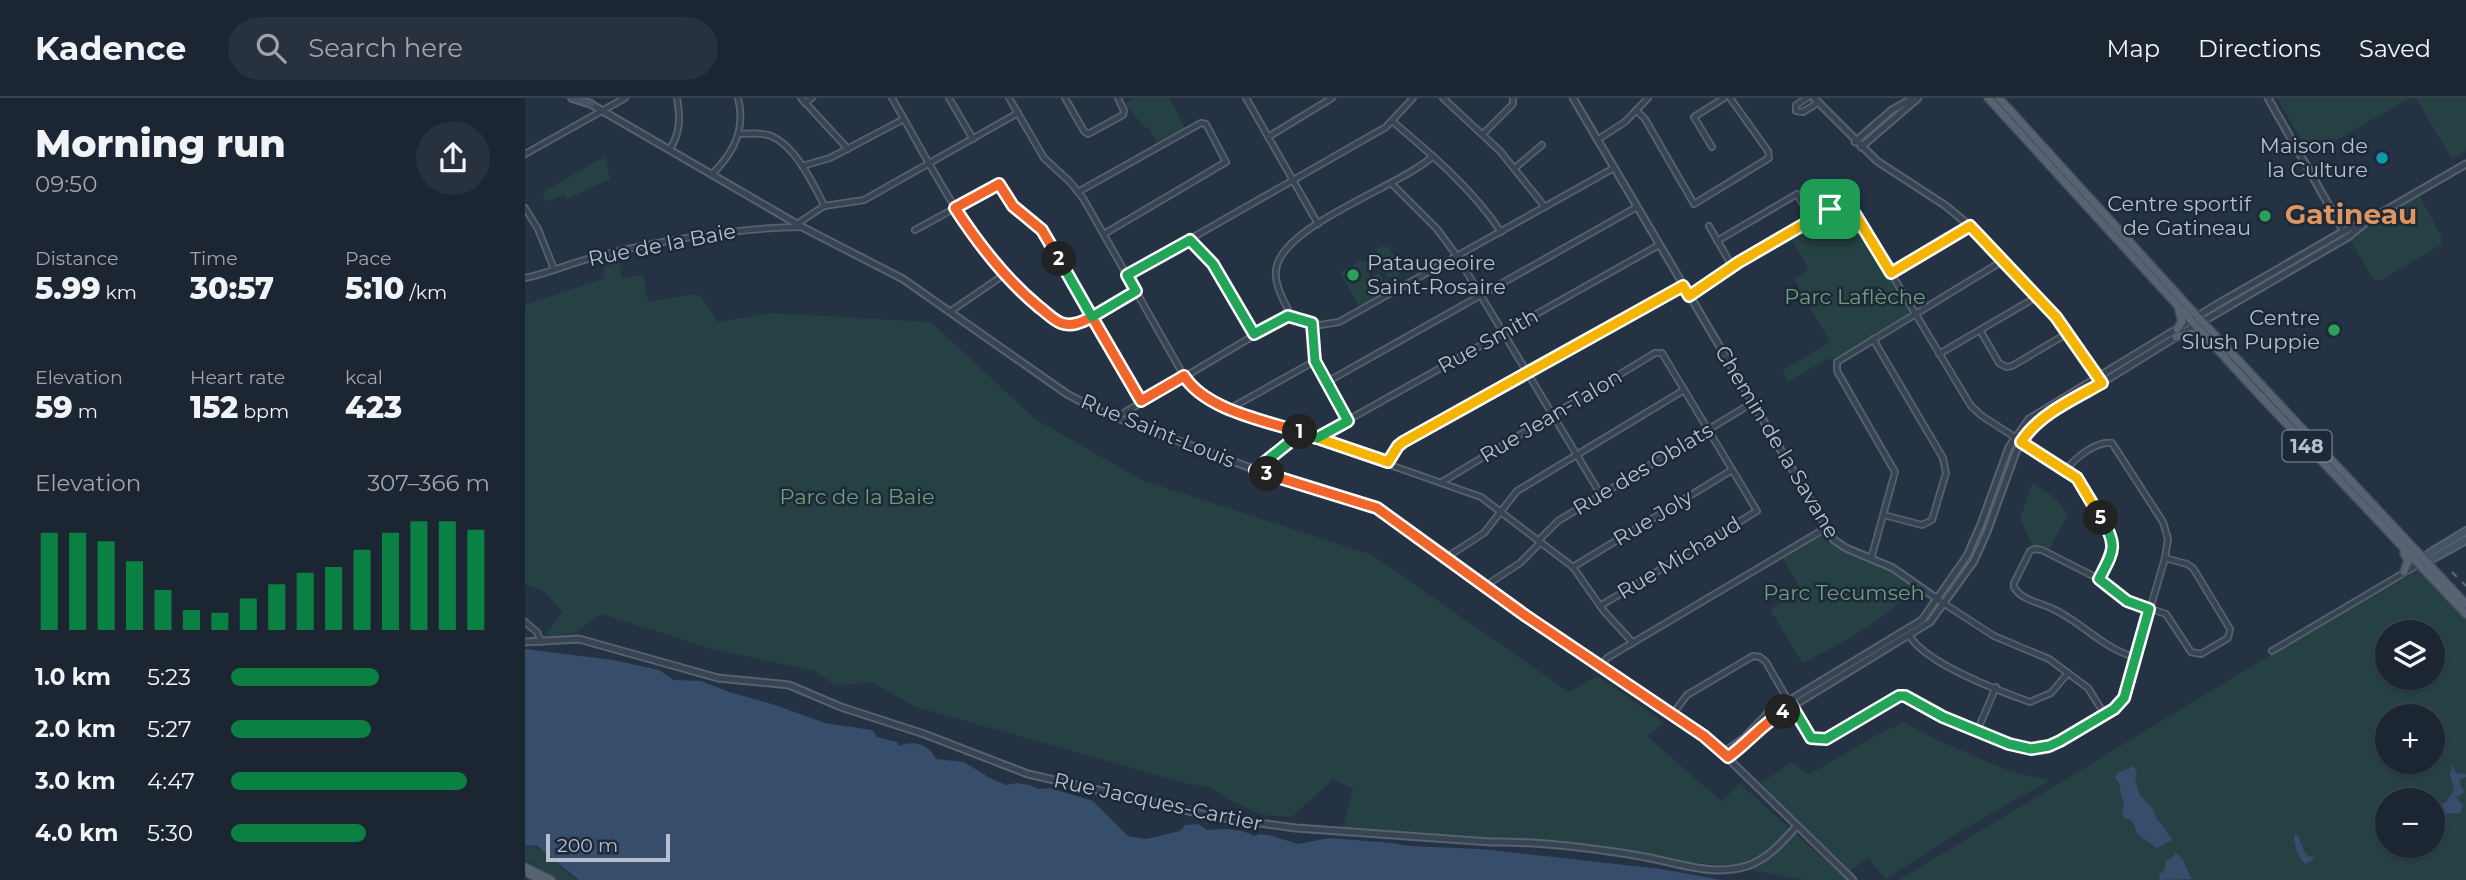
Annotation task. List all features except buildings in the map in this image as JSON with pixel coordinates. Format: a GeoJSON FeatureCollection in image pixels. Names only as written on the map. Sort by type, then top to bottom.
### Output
{"type":"FeatureCollection","features":[{"type":"Feature","properties":{"kind":"main road"},"geometry":{"type":"LineString","coordinates":[[572,98],[591,104]]}},
{"type":"Feature","properties":{"kind":"main road","name":"148"},"geometry":{"type":"LineString","coordinates":[[1988,98],[2175,304],[2197,321],[2221,354],[2394,538],[2423,562],[2466,614]]}},
{"type":"Feature","properties":{"kind":"main road","name":"148"},"geometry":{"type":"LineString","coordinates":[[1999,98],[2197,321],[2423,562],[2466,604]]}},
{"type":"Feature","properties":{"kind":"main road"},"geometry":{"type":"LineString","coordinates":[[2175,304],[2182,316],[2177,333],[2195,333],[2221,354]]}},
{"type":"Feature","properties":{"kind":"main road"},"geometry":{"type":"LineString","coordinates":[[2423,562],[2466,531]]}},
{"type":"Feature","properties":{"kind":"main road"},"geometry":{"type":"LineString","coordinates":[[2394,538],[2407,558],[2404,572]]}},
{"type":"Feature","properties":{"kind":"main road"},"geometry":{"type":"LineString","coordinates":[[2423,562],[2466,540]]}},
{"type":"Feature","properties":{"kind":"main road"},"geometry":{"type":"LineString","coordinates":[[525,870],[542,880]]}},
{"type":"Feature","properties":{"kind":"main road"},"geometry":{"type":"LineString","coordinates":[[525,870],[551,880]]}},
{"type":"Feature","properties":{"kind":"street","name":"Rue Saint-Louis"},"geometry":{"type":"LineString","coordinates":[[579,98],[799,226],[903,279],[1067,394],[1099,411],[1306,488],[1377,508],[1485,586],[1704,736],[1853,880]]}},
{"type":"Feature","properties":{"kind":"street"},"geometry":{"type":"LineString","coordinates":[[525,154],[625,98]]}},
{"type":"Feature","properties":{"kind":"street"},"geometry":{"type":"LineString","coordinates":[[670,149],[679,129],[677,98]]}},
{"type":"Feature","properties":{"kind":"street"},"geometry":{"type":"LineString","coordinates":[[712,174],[726,160],[739,134],[741,117],[738,98]]}},
{"type":"Feature","properties":{"kind":"street"},"geometry":{"type":"LineString","coordinates":[[803,100],[813,98]]}},
{"type":"Feature","properties":{"kind":"street"},"geometry":{"type":"LineString","coordinates":[[892,98],[979,246],[1030,299],[1063,324],[1081,323],[1136,291]]}},
{"type":"Feature","properties":{"kind":"street"},"geometry":{"type":"LineString","coordinates":[[949,98],[973,139]]}},
{"type":"Feature","properties":{"kind":"street"},"geometry":{"type":"LineString","coordinates":[[1009,98],[1044,158],[1078,191],[1184,376],[1199,393],[1231,408],[1481,497],[1573,567],[1600,606],[1633,643]]}},
{"type":"Feature","properties":{"kind":"street"},"geometry":{"type":"LineString","coordinates":[[1065,98],[1088,134],[1123,115],[1118,98]]}},
{"type":"Feature","properties":{"kind":"street"},"geometry":{"type":"LineString","coordinates":[[1246,98],[1318,224]]}},
{"type":"Feature","properties":{"kind":"street"},"geometry":{"type":"LineString","coordinates":[[1268,137],[1332,98]]}},
{"type":"Feature","properties":{"kind":"street"},"geometry":{"type":"LineString","coordinates":[[1127,275],[1392,121],[1413,98]]}},
{"type":"Feature","properties":{"kind":"street"},"geometry":{"type":"LineString","coordinates":[[1443,98],[1515,168],[1545,207]]}},
{"type":"Feature","properties":{"kind":"street"},"geometry":{"type":"LineString","coordinates":[[1483,134],[1513,104],[1513,98]]}},
{"type":"Feature","properties":{"kind":"street","name":"Chemin de la Savane"},"geometry":{"type":"LineString","coordinates":[[1573,98],[1837,543],[1898,572],[1988,632],[2043,655],[2088,688],[2105,715]]}},
{"type":"Feature","properties":{"kind":"street"},"geometry":{"type":"LineString","coordinates":[[1597,139],[1623,125],[1648,98]]}},
{"type":"Feature","properties":{"kind":"street"},"geometry":{"type":"LineString","coordinates":[[1712,147],[1694,117],[1724,98]]}},
{"type":"Feature","properties":{"kind":"street"},"geometry":{"type":"LineString","coordinates":[[1807,98],[1796,105],[1796,111],[1803,112],[1817,100],[1855,142],[1891,172],[1946,206],[1970,226],[2038,296],[2068,333],[2102,383]]}},
{"type":"Feature","properties":{"kind":"street"},"geometry":{"type":"LineString","coordinates":[[1855,142],[1892,110],[1915,98]]}},
{"type":"Feature","properties":{"kind":"street"},"geometry":{"type":"LineString","coordinates":[[1861,147],[1915,98]]}},
{"type":"Feature","properties":{"kind":"street"},"geometry":{"type":"LineString","coordinates":[[2266,98],[2348,237]]}},
{"type":"Feature","properties":{"kind":"street"},"geometry":{"type":"LineString","coordinates":[[1637,111],[1645,119],[1694,204],[1769,158],[1768,151],[1733,99]]}},
{"type":"Feature","properties":{"kind":"street"},"geometry":{"type":"LineString","coordinates":[[803,100],[848,149]]}},
{"type":"Feature","properties":{"kind":"street"},"geometry":{"type":"LineString","coordinates":[[799,226],[824,206],[864,200],[1018,113]]}},
{"type":"Feature","properties":{"kind":"street"},"geometry":{"type":"LineString","coordinates":[[802,166],[830,158],[904,119]]}},
{"type":"Feature","properties":{"kind":"street"},"geometry":{"type":"LineString","coordinates":[[1392,121],[1433,156],[1481,204],[1501,232]]}},
{"type":"Feature","properties":{"kind":"street"},"geometry":{"type":"LineString","coordinates":[[1078,191],[1201,123],[1206,124],[1226,162],[1104,234]]}},
{"type":"Feature","properties":{"kind":"street"},"geometry":{"type":"LineString","coordinates":[[739,134],[775,138],[802,166],[824,206]]}},
{"type":"Feature","properties":{"kind":"street"},"geometry":{"type":"LineString","coordinates":[[1515,168],[1542,145]]}},
{"type":"Feature","properties":{"kind":"street"},"geometry":{"type":"LineString","coordinates":[[1290,316],[1278,285],[1276,267],[1291,243],[1433,156]]}},
{"type":"Feature","properties":{"kind":"street"},"geometry":{"type":"LineString","coordinates":[[1908,633],[1922,620],[1967,556],[2014,438],[2034,415],[2177,333],[2344,230],[2369,220],[2466,165]]}},
{"type":"Feature","properties":{"kind":"street"},"geometry":{"type":"LineString","coordinates":[[1117,417],[1254,334],[1290,316],[1325,325],[1339,322],[1614,168]]}},
{"type":"Feature","properties":{"kind":"street"},"geometry":{"type":"LineString","coordinates":[[1391,183],[1437,229],[1457,256],[1601,495]]}},
{"type":"Feature","properties":{"kind":"street"},"geometry":{"type":"LineString","coordinates":[[915,230],[999,184],[1013,206],[1042,230],[1141,401]]}},
{"type":"Feature","properties":{"kind":"street"},"geometry":{"type":"LineString","coordinates":[[1717,241],[1797,194],[1812,219]]}},
{"type":"Feature","properties":{"kind":"street"},"geometry":{"type":"LineString","coordinates":[[1689,296],[1733,266],[1835,206],[1849,209],[1855,214],[1971,406],[2014,438],[2066,470],[2081,484],[2113,539],[2112,554],[2099,579]]}},
{"type":"Feature","properties":{"kind":"street"},"geometry":{"type":"LineString","coordinates":[[1327,382],[1637,207]]}},
{"type":"Feature","properties":{"kind":"street"},"geometry":{"type":"LineString","coordinates":[[525,208],[527,216],[547,247],[554,270]]}},
{"type":"Feature","properties":{"kind":"street"},"geometry":{"type":"LineString","coordinates":[[2197,321],[2283,276],[2348,237],[2369,220]]}},
{"type":"Feature","properties":{"kind":"street","name":"Rue de la Baie"},"geometry":{"type":"LineString","coordinates":[[525,278],[600,255],[739,230],[799,226]]}},
{"type":"Feature","properties":{"kind":"street"},"geometry":{"type":"LineString","coordinates":[[1709,226],[1733,266]]}},
{"type":"Feature","properties":{"kind":"street"},"geometry":{"type":"LineString","coordinates":[[1891,273],[1970,226]]}},
{"type":"Feature","properties":{"kind":"street"},"geometry":{"type":"LineString","coordinates":[[1190,240],[1213,264],[1254,334]]}},
{"type":"Feature","properties":{"kind":"street","name":"Rue Smith"},"geometry":{"type":"LineString","coordinates":[[1317,438],[1659,245]]}},
{"type":"Feature","properties":{"kind":"street"},"geometry":{"type":"LineString","coordinates":[[1871,559],[1895,478],[1894,469],[1837,371],[1839,359],[2004,260]]}},
{"type":"Feature","properties":{"kind":"street"},"geometry":{"type":"LineString","coordinates":[[2279,269],[2283,276]]}},
{"type":"Feature","properties":{"kind":"street"},"geometry":{"type":"LineString","coordinates":[[951,311],[1005,274]]}},
{"type":"Feature","properties":{"kind":"street"},"geometry":{"type":"LineString","coordinates":[[1388,462],[1403,442],[1683,286]]}},
{"type":"Feature","properties":{"kind":"street"},"geometry":{"type":"LineString","coordinates":[[1939,354],[2038,296]]}},
{"type":"Feature","properties":{"kind":"street"},"geometry":{"type":"LineString","coordinates":[[1312,323],[1315,361],[1348,421]]}},
{"type":"Feature","properties":{"kind":"street"},"geometry":{"type":"LineString","coordinates":[[1980,330],[1999,363],[2006,367],[2068,333]]}},
{"type":"Feature","properties":{"kind":"street"},"geometry":{"type":"LineString","coordinates":[[1726,755],[1767,714],[1926,625],[1974,561],[2009,468],[2029,431],[2042,419],[2177,333]]}},
{"type":"Feature","properties":{"kind":"street"},"geometry":{"type":"LineString","coordinates":[[1873,340],[1944,458],[1946,469],[1932,520],[1928,524],[1922,526],[1884,515]]}},
{"type":"Feature","properties":{"kind":"street","name":"Rue Jean-Talon"},"geometry":{"type":"LineString","coordinates":[[1442,482],[1660,352],[1684,390]]}},
{"type":"Feature","properties":{"kind":"street"},"geometry":{"type":"LineString","coordinates":[[1231,408],[1315,361]]}},
{"type":"Feature","properties":{"kind":"street"},"geometry":{"type":"LineString","coordinates":[[1447,557],[1484,533],[1514,494],[1684,390],[1732,470]]}},
{"type":"Feature","properties":{"kind":"street","name":"Rue des Oblats"},"geometry":{"type":"LineString","coordinates":[[1485,586],[1520,564],[1558,521],[1752,403]]}},
{"type":"Feature","properties":{"kind":"street"},"geometry":{"type":"LineString","coordinates":[[1255,470],[1301,433]]}},
{"type":"Feature","properties":{"kind":"street"},"geometry":{"type":"LineString","coordinates":[[1672,715],[1687,695],[1753,656],[1763,659],[1811,738],[1826,739],[1899,696],[1905,696],[1943,717],[2020,748],[2037,749],[2054,744],[2105,715],[2122,701],[2168,544],[2165,526],[2114,445],[2100,444],[2073,461],[2066,470]]}},
{"type":"Feature","properties":{"kind":"street","name":"Rue Michaud"},"geometry":{"type":"LineString","coordinates":[[1600,606],[1757,511],[1732,470]]}},
{"type":"Feature","properties":{"kind":"street","name":"Rue Joly"},"geometry":{"type":"LineString","coordinates":[[1573,567],[1732,470]]}},
{"type":"Feature","properties":{"kind":"street"},"geometry":{"type":"LineString","coordinates":[[1601,666],[1607,658],[1826,528]]}},
{"type":"Feature","properties":{"kind":"street"},"geometry":{"type":"LineString","coordinates":[[2135,657],[2117,652],[2065,615],[2019,594],[2014,585],[2028,553],[2034,549],[2042,550],[2099,579],[2127,601],[2168,615],[2189,649],[2195,654],[2207,651],[2228,638],[2231,634],[2229,625],[2193,568],[2165,558]]}},
{"type":"Feature","properties":{"kind":"street"},"geometry":{"type":"LineString","coordinates":[[2273,651],[2423,562]]}},
{"type":"Feature","properties":{"kind":"street"},"geometry":{"type":"LineString","coordinates":[[525,622],[537,632],[541,643]]}},
{"type":"Feature","properties":{"kind":"street"},"geometry":{"type":"LineString","coordinates":[[1908,633],[1915,645],[1962,674],[2033,702],[2051,693],[2069,673]]}},
{"type":"Feature","properties":{"kind":"street","name":"Rue Jacques-Cartier"},"geometry":{"type":"LineString","coordinates":[[525,642],[579,639],[718,678],[789,685],[841,707],[924,734],[1028,774],[1135,800],[1240,821],[1296,828],[1490,842],[1523,841],[1718,869],[1736,869],[1761,860],[1797,826]]}},
{"type":"Feature","properties":{"kind":"street"},"geometry":{"type":"LineString","coordinates":[[1977,729],[1996,687]]}},
{"type":"Feature","properties":{"kind":"green space"},"geometry":{"type":"Polygon","coordinates":[[[1135,98],[1169,98],[1187,131],[1159,147],[1149,127],[1145,128],[1129,108],[1124,111],[1122,106],[1135,98]]]}},
{"type":"Feature","properties":{"kind":"green space"},"geometry":{"type":"Polygon","coordinates":[[[2277,98],[2410,98],[2310,155],[2277,98]]]}},
{"type":"Feature","properties":{"kind":"green space"},"geometry":{"type":"Polygon","coordinates":[[[2416,98],[2466,98],[2466,151],[2452,159],[2416,98]]]}},
{"type":"Feature","properties":{"kind":"green space"},"geometry":{"type":"Polygon","coordinates":[[[605,156],[610,179],[567,199],[564,194],[547,202],[542,193],[605,156]]]}},
{"type":"Feature","properties":{"kind":"green space"},"geometry":{"type":"Polygon","coordinates":[[[2417,191],[2441,236],[2441,245],[2382,280],[2374,280],[2348,237],[2369,220],[2417,191]]]}},
{"type":"Feature","properties":{"kind":"green space","name":"Parc Laflèche"},"geometry":{"type":"Polygon","coordinates":[[[1835,206],[1852,211],[1915,314],[1873,339],[1827,359],[1788,382],[1782,371],[1830,342],[1794,279],[1809,270],[1788,233],[1835,206]]]}},
{"type":"Feature","properties":{"kind":"green space"},"geometry":{"type":"Polygon","coordinates":[[[1382,246],[1389,247],[1402,269],[1398,278],[1388,277],[1376,256],[1377,250],[1382,246]]]}},
{"type":"Feature","properties":{"kind":"green space","name":"Parc de la Baie"},"geometry":{"type":"Polygon","coordinates":[[[618,255],[622,278],[643,275],[648,302],[695,294],[701,296],[718,322],[771,313],[931,322],[1035,419],[1142,480],[1372,555],[1569,692],[1597,676],[1665,723],[1647,736],[1722,802],[1739,783],[1847,880],[1805,880],[1720,865],[1672,861],[1635,853],[1525,839],[1343,829],[1353,789],[1333,779],[1292,817],[1262,815],[1210,787],[1185,783],[916,707],[873,683],[835,685],[815,671],[712,649],[601,614],[575,633],[544,636],[563,612],[545,592],[525,584],[525,305],[605,278],[602,258],[618,255]]]}},
{"type":"Feature","properties":{"kind":"green space"},"geometry":{"type":"Polygon","coordinates":[[[1360,261],[1367,261],[1370,278],[1379,273],[1386,286],[1378,290],[1382,298],[1361,310],[1340,273],[1360,261]]]}},
{"type":"Feature","properties":{"kind":"green space"},"geometry":{"type":"Polygon","coordinates":[[[2032,483],[2054,497],[2068,514],[2048,552],[2034,549],[2020,519],[2032,483]]]}},
{"type":"Feature","properties":{"kind":"green space","name":"Parc Tecumseh"},"geometry":{"type":"Polygon","coordinates":[[[1826,528],[1834,540],[1915,583],[1878,619],[1803,664],[1770,610],[1801,590],[1781,555],[1826,528]]]}},
{"type":"Feature","properties":{"kind":"green space"},"geometry":{"type":"Polygon","coordinates":[[[2421,569],[2466,614],[2466,880],[1899,880],[2340,613],[2421,569]]]}},
{"type":"Feature","properties":{"kind":"green space"},"geometry":{"type":"Polygon","coordinates":[[[1904,722],[1937,740],[2012,772],[2050,780],[1959,832],[1886,879],[1868,858],[1850,871],[1760,784],[1792,762],[1808,775],[1904,722]]]}},
{"type":"Feature","properties":{"kind":"green space"},"geometry":{"type":"Polygon","coordinates":[[[525,845],[547,854],[577,880],[556,880],[531,862],[525,861],[525,845]]]}},
{"type":"Feature","properties":{"kind":"water"},"geometry":{"type":"Polygon","coordinates":[[[525,649],[613,660],[659,670],[674,680],[701,681],[825,723],[872,730],[877,737],[897,742],[899,746],[910,743],[921,745],[936,759],[964,762],[1006,785],[1017,783],[1038,789],[1050,788],[1093,801],[1128,836],[1146,839],[1180,831],[1185,825],[1199,824],[1207,830],[1237,830],[1253,836],[1261,834],[1298,844],[1329,838],[1409,846],[1481,849],[1661,869],[1722,880],[579,880],[537,846],[525,845],[525,649]]]}},
{"type":"Feature","properties":{"kind":"water"},"geometry":{"type":"Polygon","coordinates":[[[2448,764],[2452,765],[2457,773],[2466,774],[2459,782],[2464,792],[2456,798],[2463,804],[2461,813],[2448,813],[2445,816],[2445,802],[2454,790],[2450,774],[2452,767],[2448,764]]]}},
{"type":"Feature","properties":{"kind":"water"},"geometry":{"type":"Polygon","coordinates":[[[2134,766],[2140,795],[2153,809],[2157,820],[2172,840],[2157,848],[2137,834],[2133,822],[2122,816],[2124,804],[2119,788],[2121,785],[2115,778],[2118,773],[2134,766]]]}},
{"type":"Feature","properties":{"kind":"water"},"geometry":{"type":"Polygon","coordinates":[[[2297,834],[2306,855],[2314,857],[2305,864],[2296,846],[2294,835],[2297,834]]]}},
{"type":"Feature","properties":{"kind":"water"},"geometry":{"type":"Polygon","coordinates":[[[2176,853],[2181,857],[2192,879],[2160,880],[2159,875],[2165,869],[2166,860],[2176,853]]]}},
{"type":"Feature","properties":{"kind":"railway"},"geometry":{"type":"LineString","coordinates":[[2452,572],[2466,586]]}},
{"type":"Feature","properties":{"kind":"place","name":"Maison de la Culture"},"geometry":{"type":"Point","coordinates":[2382,158]}},
{"type":"Feature","properties":{"kind":"place","name":"Centre sportif de Gatineau"},"geometry":{"type":"Point","coordinates":[2265,216]}},
{"type":"Feature","properties":{"kind":"place","name":"Pataugeoire Saint-Rosaire"},"geometry":{"type":"Point","coordinates":[1353,275]}},
{"type":"Feature","properties":{"kind":"place","name":"Centre Slush Puppie"},"geometry":{"type":"Point","coordinates":[2334,330]}},
{"type":"Feature","properties":{"kind":"district","name":"Gatineau"},"geometry":{"type":"Point","coordinates":[2351,214]}},
{"type":"Feature","properties":{"kind":"route"},"geometry":{"type":"LineString","coordinates":[[1830,209],[1739,262],[1689,296],[1683,286],[1403,442],[1388,462],[1317,438],[1214,402],[1199,393],[1184,376],[1141,401],[1092,317],[1073,324],[1063,324],[1053,319],[979,246],[955,208],[999,184],[1013,206],[1042,230],[1092,317],[1136,291],[1127,275],[1190,240],[1213,264],[1254,334],[1288,316],[1312,323],[1315,361],[1348,421],[1317,438],[1301,433],[1255,470],[1381,510],[1526,616],[1704,736],[1728,757],[1743,747],[1769,721],[1792,706],[1811,738],[1826,739],[1899,696],[1905,696],[1943,717],[2020,748],[2037,749],[2054,744],[2118,707],[2149,609],[2127,601],[2099,579],[2112,554],[2113,539],[2079,481],[2021,442],[2042,419],[2102,383],[2056,317],[1970,226],[1891,273],[1855,214],[1842,206],[1830,209]]}}]}
